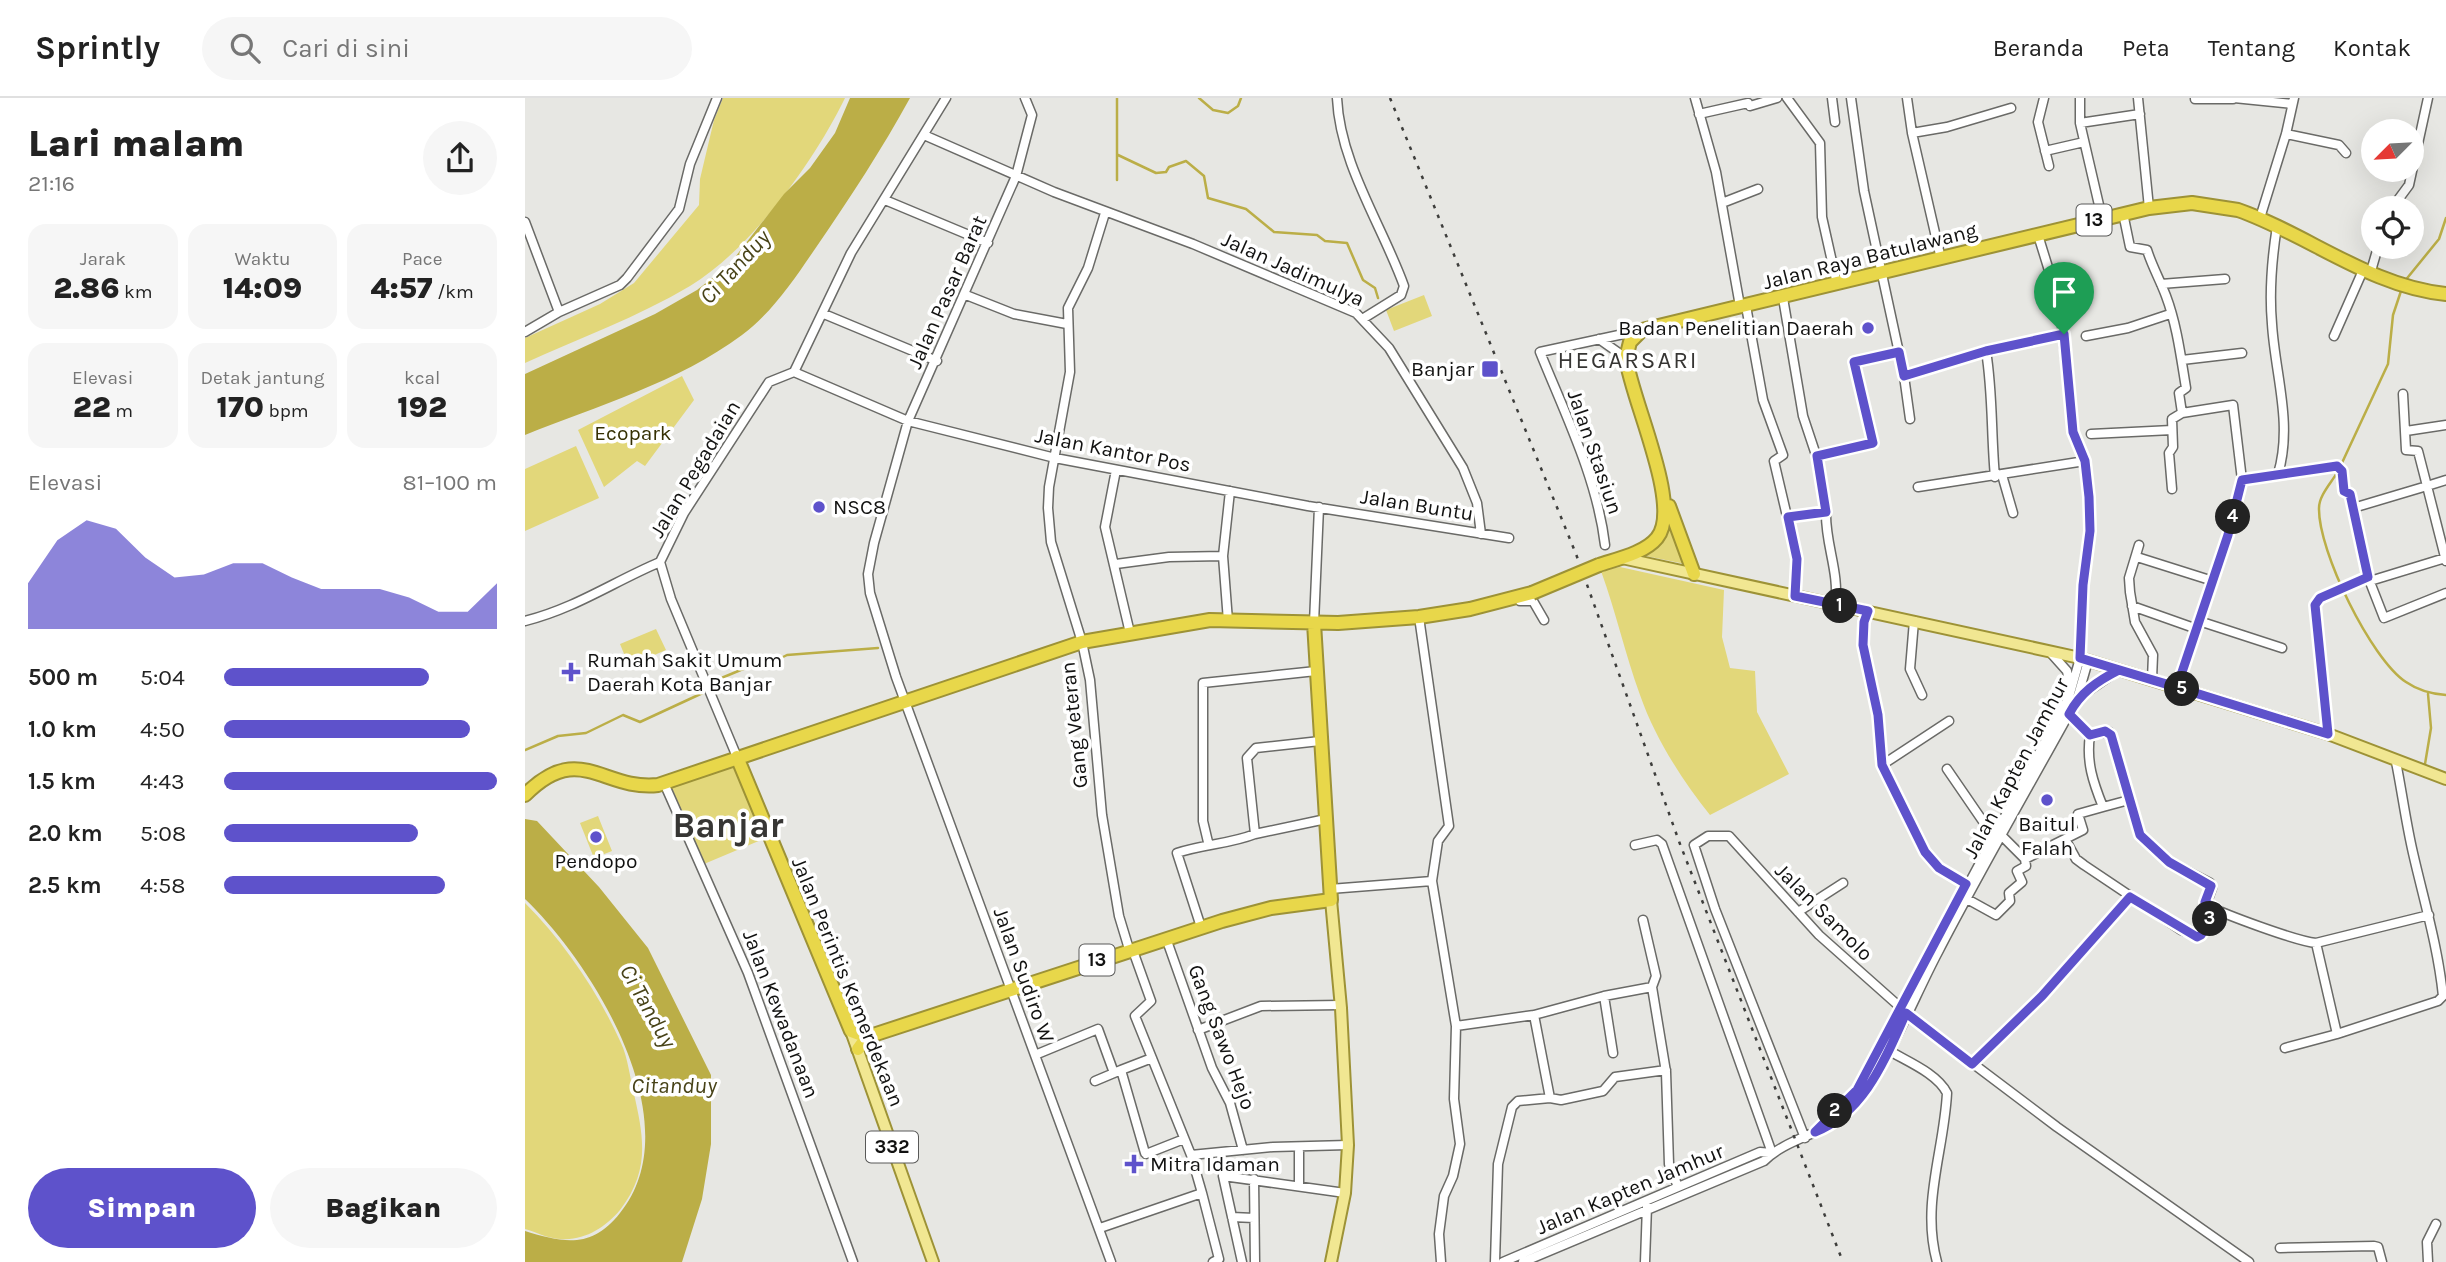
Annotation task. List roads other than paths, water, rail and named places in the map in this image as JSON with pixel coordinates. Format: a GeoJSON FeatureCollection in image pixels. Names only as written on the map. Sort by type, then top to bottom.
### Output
{"type":"FeatureCollection","features":[{"type":"Feature","properties":{"kind":"highway","name":"Jalan Raya Batulawang"},"geometry":{"type":"LineString","coordinates":[[1642,330],[1941,260],[2123,213],[2149,208],[2211,204],[2260,218],[2402,284],[2446,294]]}},
{"type":"Feature","properties":{"kind":"highway"},"geometry":{"type":"LineString","coordinates":[[1642,330],[1630,342],[1626,358],[1665,495],[1694,574]]}},
{"type":"Feature","properties":{"kind":"highway"},"geometry":{"type":"LineString","coordinates":[[525,795],[552,773],[576,768],[636,784],[667,785],[737,757],[1082,642],[1179,623],[1314,623],[1422,617],[1470,609],[1532,593],[1646,547],[1657,539],[1663,528],[1665,495]]}},
{"type":"Feature","properties":{"kind":"highway"},"geometry":{"type":"LineString","coordinates":[[1314,623],[1330,895]]}},
{"type":"Feature","properties":{"kind":"highway","name":"Jalan Perintis Kemerdekaan"},"geometry":{"type":"LineString","coordinates":[[737,757],[851,1031]]}},
{"type":"Feature","properties":{"kind":"highway","name":"13"},"geometry":{"type":"LineString","coordinates":[[867,1037],[1201,927],[1330,895]]}},
{"type":"Feature","properties":{"kind":"highway"},"geometry":{"type":"LineString","coordinates":[[851,1031],[867,1037],[858,1049]]}},
{"type":"Feature","properties":{"kind":"main road"},"geometry":{"type":"LineString","coordinates":[[1619,558],[2084,660],[2328,734],[2446,779]]}},
{"type":"Feature","properties":{"kind":"main road"},"geometry":{"type":"LineString","coordinates":[[1330,895],[1341,1005],[1347,1144],[1345,1193],[1331,1262]]}},
{"type":"Feature","properties":{"kind":"main road","name":"Jalan Perintis Kemerdekaan"},"geometry":{"type":"LineString","coordinates":[[851,1031],[933,1262]]}},
{"type":"Feature","properties":{"kind":"street"},"geometry":{"type":"LineString","coordinates":[[525,332],[559,312],[619,285],[679,209],[690,164],[717,98]]}},
{"type":"Feature","properties":{"kind":"street"},"geometry":{"type":"LineString","coordinates":[[794,372],[851,253],[946,98]]}},
{"type":"Feature","properties":{"kind":"street","name":"Jalan Pasar Barat"},"geometry":{"type":"LineString","coordinates":[[905,700],[875,612],[868,574],[874,543],[908,421],[937,361],[1016,176],[1032,115],[1025,98]]}},
{"type":"Feature","properties":{"kind":"street"},"geometry":{"type":"LineString","coordinates":[[1337,98],[1340,127],[1404,286],[1401,295],[1364,318]]}},
{"type":"Feature","properties":{"kind":"street"},"geometry":{"type":"LineString","coordinates":[[1695,98],[1721,203],[1763,400],[1783,455],[1774,461],[1797,559],[1795,596]]}},
{"type":"Feature","properties":{"kind":"street"},"geometry":{"type":"LineString","coordinates":[[1699,114],[1777,98]]}},
{"type":"Feature","properties":{"kind":"street"},"geometry":{"type":"LineString","coordinates":[[1787,98],[1820,143],[1822,217],[1837,285]]}},
{"type":"Feature","properties":{"kind":"street"},"geometry":{"type":"LineString","coordinates":[[1832,98],[1835,122]]}},
{"type":"Feature","properties":{"kind":"street"},"geometry":{"type":"LineString","coordinates":[[1851,98],[1881,274],[1904,376],[1910,419]]}},
{"type":"Feature","properties":{"kind":"street"},"geometry":{"type":"LineString","coordinates":[[1907,98],[1912,133],[1941,260]]}},
{"type":"Feature","properties":{"kind":"street"},"geometry":{"type":"LineString","coordinates":[[2044,98],[2038,122],[2049,166]]}},
{"type":"Feature","properties":{"kind":"street"},"geometry":{"type":"LineString","coordinates":[[2080,98],[2080,123],[2102,218]]}},
{"type":"Feature","properties":{"kind":"street"},"geometry":{"type":"LineString","coordinates":[[2138,98],[2149,208]]}},
{"type":"Feature","properties":{"kind":"street"},"geometry":{"type":"LineString","coordinates":[[2401,196],[2409,185],[2428,98]]}},
{"type":"Feature","properties":{"kind":"street"},"geometry":{"type":"LineString","coordinates":[[2195,99],[2293,101],[2286,134],[2260,218]]}},
{"type":"Feature","properties":{"kind":"street"},"geometry":{"type":"LineString","coordinates":[[1912,133],[1947,127],[2011,108]]}},
{"type":"Feature","properties":{"kind":"street"},"geometry":{"type":"LineString","coordinates":[[2080,123],[2140,114]]}},
{"type":"Feature","properties":{"kind":"street"},"geometry":{"type":"LineString","coordinates":[[2286,134],[2339,145],[2346,153]]}},
{"type":"Feature","properties":{"kind":"street","name":"Jalan Jadimulya"},"geometry":{"type":"LineString","coordinates":[[924,135],[1105,213],[1204,248],[1310,292],[1364,318],[1389,348],[1463,468],[1476,503],[1481,534]]}},
{"type":"Feature","properties":{"kind":"street"},"geometry":{"type":"LineString","coordinates":[[2045,150],[2084,142]]}},
{"type":"Feature","properties":{"kind":"street"},"geometry":{"type":"LineString","coordinates":[[1721,203],[1758,189]]}},
{"type":"Feature","properties":{"kind":"street"},"geometry":{"type":"LineString","coordinates":[[885,200],[988,243]]}},
{"type":"Feature","properties":{"kind":"street","name":"Gang Veteran"},"geometry":{"type":"LineString","coordinates":[[1105,213],[1088,268],[1068,308],[1070,372],[1049,487],[1051,542],[1082,642],[1090,680],[1102,815],[1119,916],[1151,1001],[1135,1016],[1152,1058]]}},
{"type":"Feature","properties":{"kind":"street"},"geometry":{"type":"LineString","coordinates":[[2123,213],[2130,247],[2147,250],[2170,314],[2186,388],[2179,393],[2182,413]]}},
{"type":"Feature","properties":{"kind":"street"},"geometry":{"type":"LineString","coordinates":[[525,222],[559,312]]}},
{"type":"Feature","properties":{"kind":"street"},"geometry":{"type":"LineString","coordinates":[[2277,226],[2272,261],[2271,323],[2286,438],[2277,474]]}},
{"type":"Feature","properties":{"kind":"street","name":"Jalan Kapten Jamhur"},"geometry":{"type":"LineString","coordinates":[[2027,783],[2069,714],[2084,660],[2083,585],[2090,531],[2085,461],[2073,432],[2064,334],[2056,290],[2038,235]]}},
{"type":"Feature","properties":{"kind":"street"},"geometry":{"type":"LineString","coordinates":[[2333,335],[2372,259]]}},
{"type":"Feature","properties":{"kind":"street"},"geometry":{"type":"LineString","coordinates":[[2161,284],[2225,279]]}},
{"type":"Feature","properties":{"kind":"street"},"geometry":{"type":"LineString","coordinates":[[966,295],[1014,314],[1067,324]]}},
{"type":"Feature","properties":{"kind":"street"},"geometry":{"type":"LineString","coordinates":[[1783,298],[1803,416],[1817,456],[1829,548],[1838,586],[1835,605]]}},
{"type":"Feature","properties":{"kind":"street"},"geometry":{"type":"LineString","coordinates":[[824,314],[937,361]]}},
{"type":"Feature","properties":{"kind":"street"},"geometry":{"type":"LineString","coordinates":[[2086,336],[2128,328],[2170,314]]}},
{"type":"Feature","properties":{"kind":"street","name":"Jalan Stasiun"},"geometry":{"type":"LineString","coordinates":[[1605,545],[1601,516],[1592,487],[1539,352],[1642,330]]}},
{"type":"Feature","properties":{"kind":"street"},"geometry":{"type":"LineString","coordinates":[[1904,376],[1986,351],[2064,334]]}},
{"type":"Feature","properties":{"kind":"street"},"geometry":{"type":"LineString","coordinates":[[1599,339],[1626,358]]}},
{"type":"Feature","properties":{"kind":"street"},"geometry":{"type":"LineString","coordinates":[[1986,351],[1992,388],[1991,424],[1999,476],[2013,513]]}},
{"type":"Feature","properties":{"kind":"street"},"geometry":{"type":"LineString","coordinates":[[1817,456],[1873,443],[1854,362],[1899,352]]}},
{"type":"Feature","properties":{"kind":"street"},"geometry":{"type":"LineString","coordinates":[[2182,360],[2242,353]]}},
{"type":"Feature","properties":{"kind":"street","name":"Jalan Kantor Pos"},"geometry":{"type":"LineString","coordinates":[[794,372],[908,421],[1055,458],[1319,507]]}},
{"type":"Feature","properties":{"kind":"street","name":"Jalan Pegadaian"},"geometry":{"type":"LineString","coordinates":[[737,757],[671,599],[660,562],[684,513],[769,382],[794,372]]}},
{"type":"Feature","properties":{"kind":"street"},"geometry":{"type":"LineString","coordinates":[[2328,734],[2315,605],[2320,598],[2340,589],[2446,559],[2418,451],[2406,450],[2403,394]]}},
{"type":"Feature","properties":{"kind":"street"},"geometry":{"type":"LineString","coordinates":[[2172,489],[2169,453],[2173,447],[2172,419],[2182,413],[2233,405],[2242,480],[2213,581],[2177,687]]}},
{"type":"Feature","properties":{"kind":"street"},"geometry":{"type":"LineString","coordinates":[[2406,431],[2446,425]]}},
{"type":"Feature","properties":{"kind":"street"},"geometry":{"type":"LineString","coordinates":[[2091,434],[2172,430]]}},
{"type":"Feature","properties":{"kind":"street"},"geometry":{"type":"LineString","coordinates":[[1919,486],[2085,461]]}},
{"type":"Feature","properties":{"kind":"street"},"geometry":{"type":"LineString","coordinates":[[2242,480],[2340,467],[2344,491],[2350,494],[2369,579],[2384,618],[2446,593]]}},
{"type":"Feature","properties":{"kind":"street"},"geometry":{"type":"LineString","coordinates":[[1116,470],[1105,527],[1116,564],[1130,633]]}},
{"type":"Feature","properties":{"kind":"street"},"geometry":{"type":"LineString","coordinates":[[2353,508],[2446,480]]}},
{"type":"Feature","properties":{"kind":"street"},"geometry":{"type":"LineString","coordinates":[[1228,621],[1223,556],[1230,491]]}},
{"type":"Feature","properties":{"kind":"street"},"geometry":{"type":"LineString","coordinates":[[1314,623],[1319,507]]}},
{"type":"Feature","properties":{"kind":"street","name":"Jalan Buntu"},"geometry":{"type":"LineString","coordinates":[[1319,507],[1509,538]]}},
{"type":"Feature","properties":{"kind":"street"},"geometry":{"type":"LineString","coordinates":[[1788,517],[1826,512]]}},
{"type":"Feature","properties":{"kind":"street"},"geometry":{"type":"LineString","coordinates":[[2139,545],[2129,578],[2135,622],[2153,655],[2153,679]]}},
{"type":"Feature","properties":{"kind":"street"},"geometry":{"type":"LineString","coordinates":[[1116,564],[1169,557],[1223,556]]}},
{"type":"Feature","properties":{"kind":"street"},"geometry":{"type":"LineString","coordinates":[[2137,557],[2213,581]]}},
{"type":"Feature","properties":{"kind":"street"},"geometry":{"type":"LineString","coordinates":[[525,621],[552,615],[578,604],[660,562]]}},
{"type":"Feature","properties":{"kind":"street"},"geometry":{"type":"LineString","coordinates":[[1441,1262],[1439,1234],[1444,1196],[1453,1176],[1460,1144],[1454,1099],[1456,1026],[1432,881],[1438,841],[1449,826],[1422,617],[1447,618],[1529,599],[1536,604],[1544,620]]}},
{"type":"Feature","properties":{"kind":"street"},"geometry":{"type":"LineString","coordinates":[[2132,606],[2282,648]]}},
{"type":"Feature","properties":{"kind":"street"},"geometry":{"type":"LineString","coordinates":[[1868,611],[1864,622],[1863,645],[1878,715],[1882,765],[1925,852],[1939,868],[1970,886]]}},
{"type":"Feature","properties":{"kind":"street"},"geometry":{"type":"LineString","coordinates":[[1914,621],[1910,669],[1922,695]]}},
{"type":"Feature","properties":{"kind":"street"},"geometry":{"type":"LineString","coordinates":[[2050,652],[2067,671],[2073,698],[2119,670]]}},
{"type":"Feature","properties":{"kind":"street"},"geometry":{"type":"LineString","coordinates":[[1208,842],[1203,821],[1203,682],[1316,671]]}},
{"type":"Feature","properties":{"kind":"street","name":"Jalan Kapten Jamhur"},"geometry":{"type":"LineString","coordinates":[[1523,1262],[1546,1249],[1646,1205],[1723,1179],[1764,1161],[1772,1153],[1836,1123],[1855,1105],[1866,1092],[1888,1050],[1903,1010],[2073,698]]}},
{"type":"Feature","properties":{"kind":"street","name":"Jalan Sudiro W"},"geometry":{"type":"LineString","coordinates":[[905,700],[1111,1262]]}},
{"type":"Feature","properties":{"kind":"street"},"geometry":{"type":"LineString","coordinates":[[2069,714],[2090,735]]}},
{"type":"Feature","properties":{"kind":"street"},"geometry":{"type":"LineString","coordinates":[[1882,765],[1949,720]]}},
{"type":"Feature","properties":{"kind":"street"},"geometry":{"type":"LineString","coordinates":[[2090,735],[2105,731],[2111,735],[2140,835],[2169,862],[2210,883],[2211,888],[2205,902],[2216,909],[2285,933],[2299,942],[2316,943],[2428,915]]}},
{"type":"Feature","properties":{"kind":"street"},"geometry":{"type":"LineString","coordinates":[[2090,735],[2087,755],[2092,779],[2103,807]]}},
{"type":"Feature","properties":{"kind":"street"},"geometry":{"type":"LineString","coordinates":[[1255,834],[1247,758],[1250,751],[1256,748],[1320,741]]}},
{"type":"Feature","properties":{"kind":"street"},"geometry":{"type":"LineString","coordinates":[[2285,1048],[2337,1034],[2442,999],[2443,960],[2428,915],[2396,762]]}},
{"type":"Feature","properties":{"kind":"street"},"geometry":{"type":"LineString","coordinates":[[1947,769],[1997,836],[2025,859],[2027,866],[2017,871],[2022,882],[2009,893],[2010,901],[1996,915],[1966,900]]}},
{"type":"Feature","properties":{"kind":"street","name":"Jalan Kewadanaan"},"geometry":{"type":"LineString","coordinates":[[667,785],[748,973],[853,1262]]}},
{"type":"Feature","properties":{"kind":"street"},"geometry":{"type":"LineString","coordinates":[[2025,859],[2083,830],[2078,814],[2129,800]]}},
{"type":"Feature","properties":{"kind":"street"},"geometry":{"type":"LineString","coordinates":[[1201,927],[1177,853],[1208,842],[1235,842],[1255,834],[1326,819]]}},
{"type":"Feature","properties":{"kind":"street","name":"Jalan Samolo"},"geometry":{"type":"LineString","coordinates":[[1805,1138],[1693,847],[1708,836],[1729,836],[1798,912],[1903,1010],[2170,1209],[2249,1262]]}},
{"type":"Feature","properties":{"kind":"street"},"geometry":{"type":"LineString","coordinates":[[2065,839],[2076,859],[2130,897],[2197,937],[2216,909]]}},
{"type":"Feature","properties":{"kind":"street"},"geometry":{"type":"LineString","coordinates":[[1635,845],[1657,840],[1662,844],[1772,1153]]}},
{"type":"Feature","properties":{"kind":"street"},"geometry":{"type":"LineString","coordinates":[[1330,895],[1432,881]]}},
{"type":"Feature","properties":{"kind":"street"},"geometry":{"type":"LineString","coordinates":[[1798,912],[1843,883]]}},
{"type":"Feature","properties":{"kind":"street","name":"Jalan Kapten Jamhur"},"geometry":{"type":"LineString","coordinates":[[1815,1132],[1857,1090],[1966,900],[1970,886]]}},
{"type":"Feature","properties":{"kind":"street"},"geometry":{"type":"LineString","coordinates":[[1972,1064],[2042,996],[2130,897]]}},
{"type":"Feature","properties":{"kind":"street"},"geometry":{"type":"LineString","coordinates":[[1643,920],[1656,976],[1652,987],[1666,1070],[1669,1164],[1678,1187]]}},
{"type":"Feature","properties":{"kind":"street","name":"Gang Sawo Hejo"},"geometry":{"type":"LineString","coordinates":[[1166,938],[1212,1068],[1230,1103],[1243,1150]]}},
{"type":"Feature","properties":{"kind":"street"},"geometry":{"type":"LineString","coordinates":[[2316,943],[2337,1034]]}},
{"type":"Feature","properties":{"kind":"street"},"geometry":{"type":"LineString","coordinates":[[1456,1026],[1534,1015],[1604,996],[1652,987]]}},
{"type":"Feature","properties":{"kind":"street"},"geometry":{"type":"LineString","coordinates":[[1604,996],[1613,1053]]}},
{"type":"Feature","properties":{"kind":"street"},"geometry":{"type":"LineString","coordinates":[[1198,1030],[1261,1006],[1341,1005]]}},
{"type":"Feature","properties":{"kind":"street"},"geometry":{"type":"LineString","coordinates":[[1534,1015],[1550,1098]]}},
{"type":"Feature","properties":{"kind":"street"},"geometry":{"type":"LineString","coordinates":[[1035,1055],[1098,1029],[1118,1071],[1145,1154],[1184,1139]]}},
{"type":"Feature","properties":{"kind":"street"},"geometry":{"type":"LineString","coordinates":[[1888,1050],[1943,1085],[1947,1093],[1930,1202],[1930,1230],[1937,1262]]}},
{"type":"Feature","properties":{"kind":"street"},"geometry":{"type":"LineString","coordinates":[[1095,1081],[1152,1058],[1191,1155],[1219,1259],[1213,1262]]}},
{"type":"Feature","properties":{"kind":"street"},"geometry":{"type":"LineString","coordinates":[[1495,1262],[1497,1164],[1512,1107],[1518,1101],[1550,1098],[1561,1100],[1603,1091],[1615,1076],[1666,1070]]}},
{"type":"Feature","properties":{"kind":"street"},"geometry":{"type":"LineString","coordinates":[[1191,1155],[1347,1144]]}},
{"type":"Feature","properties":{"kind":"street"},"geometry":{"type":"LineString","coordinates":[[1299,1152],[1299,1186]]}},
{"type":"Feature","properties":{"kind":"street","name":"Jalan Kapten Jamhur"},"geometry":{"type":"LineString","coordinates":[[1646,1205],[1678,1187],[1760,1152],[1772,1153]]}},
{"type":"Feature","properties":{"kind":"street"},"geometry":{"type":"LineString","coordinates":[[1718,1170],[1723,1179]]}},
{"type":"Feature","properties":{"kind":"street"},"geometry":{"type":"LineString","coordinates":[[1242,1262],[1223,1176],[1345,1193]]}},
{"type":"Feature","properties":{"kind":"street"},"geometry":{"type":"LineString","coordinates":[[1254,1179],[1255,1262]]}},
{"type":"Feature","properties":{"kind":"street"},"geometry":{"type":"LineString","coordinates":[[1100,1228],[1202,1193]]}},
{"type":"Feature","properties":{"kind":"street"},"geometry":{"type":"LineString","coordinates":[[1645,1262],[1646,1205]]}},
{"type":"Feature","properties":{"kind":"street"},"geometry":{"type":"LineString","coordinates":[[1232,1217],[1254,1218]]}},
{"type":"Feature","properties":{"kind":"street"},"geometry":{"type":"LineString","coordinates":[[2428,1262],[2427,1242],[2436,1224]]}},
{"type":"Feature","properties":{"kind":"street"},"geometry":{"type":"LineString","coordinates":[[2280,1248],[2374,1246],[2378,1247],[2382,1262]]}},
{"type":"Feature","properties":{"kind":"street","name":"Jalan Kapten Jamhur"},"geometry":{"type":"LineString","coordinates":[[1503,1262],[1546,1249]]}},
{"type":"Feature","properties":{"kind":"water","name":"Ci Tanduy"},"geometry":{"type":"Polygon","coordinates":[[[850,98],[910,98],[842,210],[792,282],[764,316],[718,352],[665,380],[525,435],[525,374],[655,314],[697,290],[729,265],[784,194],[810,168],[835,133],[850,98]]]}},
{"type":"Feature","properties":{"kind":"water","name":"Citanduy"},"geometry":{"type":"Polygon","coordinates":[[[525,819],[537,821],[599,887],[648,948],[711,1075],[711,1144],[702,1199],[682,1262],[525,1262],[525,1231],[552,1238],[577,1240],[599,1233],[609,1225],[620,1213],[639,1177],[645,1136],[640,1092],[625,1047],[604,1004],[579,963],[525,899],[525,819]]]}},
{"type":"Feature","properties":{"kind":"waterway"},"geometry":{"type":"LineString","coordinates":[[1117,98],[1117,180]]}},
{"type":"Feature","properties":{"kind":"waterway"},"geometry":{"type":"LineString","coordinates":[[1199,98],[1213,110],[1228,113],[1238,106],[1241,98]]}},
{"type":"Feature","properties":{"kind":"waterway"},"geometry":{"type":"LineString","coordinates":[[1118,155],[1156,173],[1166,172],[1169,167],[1186,161],[1204,176],[1208,198],[1246,209],[1274,232],[1317,235],[1325,241],[1347,243],[1363,280],[1375,288],[1378,298]]}},
{"type":"Feature","properties":{"kind":"waterway"},"geometry":{"type":"LineString","coordinates":[[2404,282],[2439,239],[2446,218]]}},
{"type":"Feature","properties":{"kind":"waterway"},"geometry":{"type":"LineString","coordinates":[[2341,465],[2388,364],[2393,315],[2402,288]]}},
{"type":"Feature","properties":{"kind":"waterway"},"geometry":{"type":"LineString","coordinates":[[2338,471],[2323,493],[2319,508],[2327,550],[2349,602],[2392,670],[2416,688],[2446,695]]}},
{"type":"Feature","properties":{"kind":"waterway"},"geometry":{"type":"LineString","coordinates":[[711,686],[719,679],[770,658],[777,660],[787,655],[878,648]]}},
{"type":"Feature","properties":{"kind":"waterway"},"geometry":{"type":"LineString","coordinates":[[525,750],[558,736],[586,733],[623,715],[640,722],[707,691]]}},
{"type":"Feature","properties":{"kind":"waterway"},"geometry":{"type":"LineString","coordinates":[[2425,764],[2431,728],[2428,694]]}},
{"type":"Feature","properties":{"kind":"railway"},"geometry":{"type":"LineString","coordinates":[[1390,98],[1576,554],[1680,844],[1843,1262]]}},
{"type":"Feature","properties":{"kind":"place","name":"Badan Penelitian Daerah"},"geometry":{"type":"Point","coordinates":[1868,328]}},
{"type":"Feature","properties":{"kind":"place","name":"Banjar"},"geometry":{"type":"Point","coordinates":[1490,369]}},
{"type":"Feature","properties":{"kind":"place","name":"NSC8"},"geometry":{"type":"Point","coordinates":[819,507]}},
{"type":"Feature","properties":{"kind":"place","name":"Rumah Sakit Umum Daerah Kota Banjar"},"geometry":{"type":"Point","coordinates":[571,672]}},
{"type":"Feature","properties":{"kind":"place","name":"Baitul Falah"},"geometry":{"type":"Point","coordinates":[2047,800]}},
{"type":"Feature","properties":{"kind":"place","name":"Pendopo"},"geometry":{"type":"Point","coordinates":[596,837]}},
{"type":"Feature","properties":{"kind":"place","name":"Mitra Idaman"},"geometry":{"type":"Point","coordinates":[1134,1164]}},
{"type":"Feature","properties":{"kind":"district","name":"HEGARSARI"},"geometry":{"type":"Point","coordinates":[1628,360]}},
{"type":"Feature","properties":{"kind":"district","name":"Banjar"},"geometry":{"type":"Point","coordinates":[728,825]}},
{"type":"Feature","properties":{"kind":"park label","name":"Ecopark"},"geometry":{"type":"Point","coordinates":[633,433]}}]}
